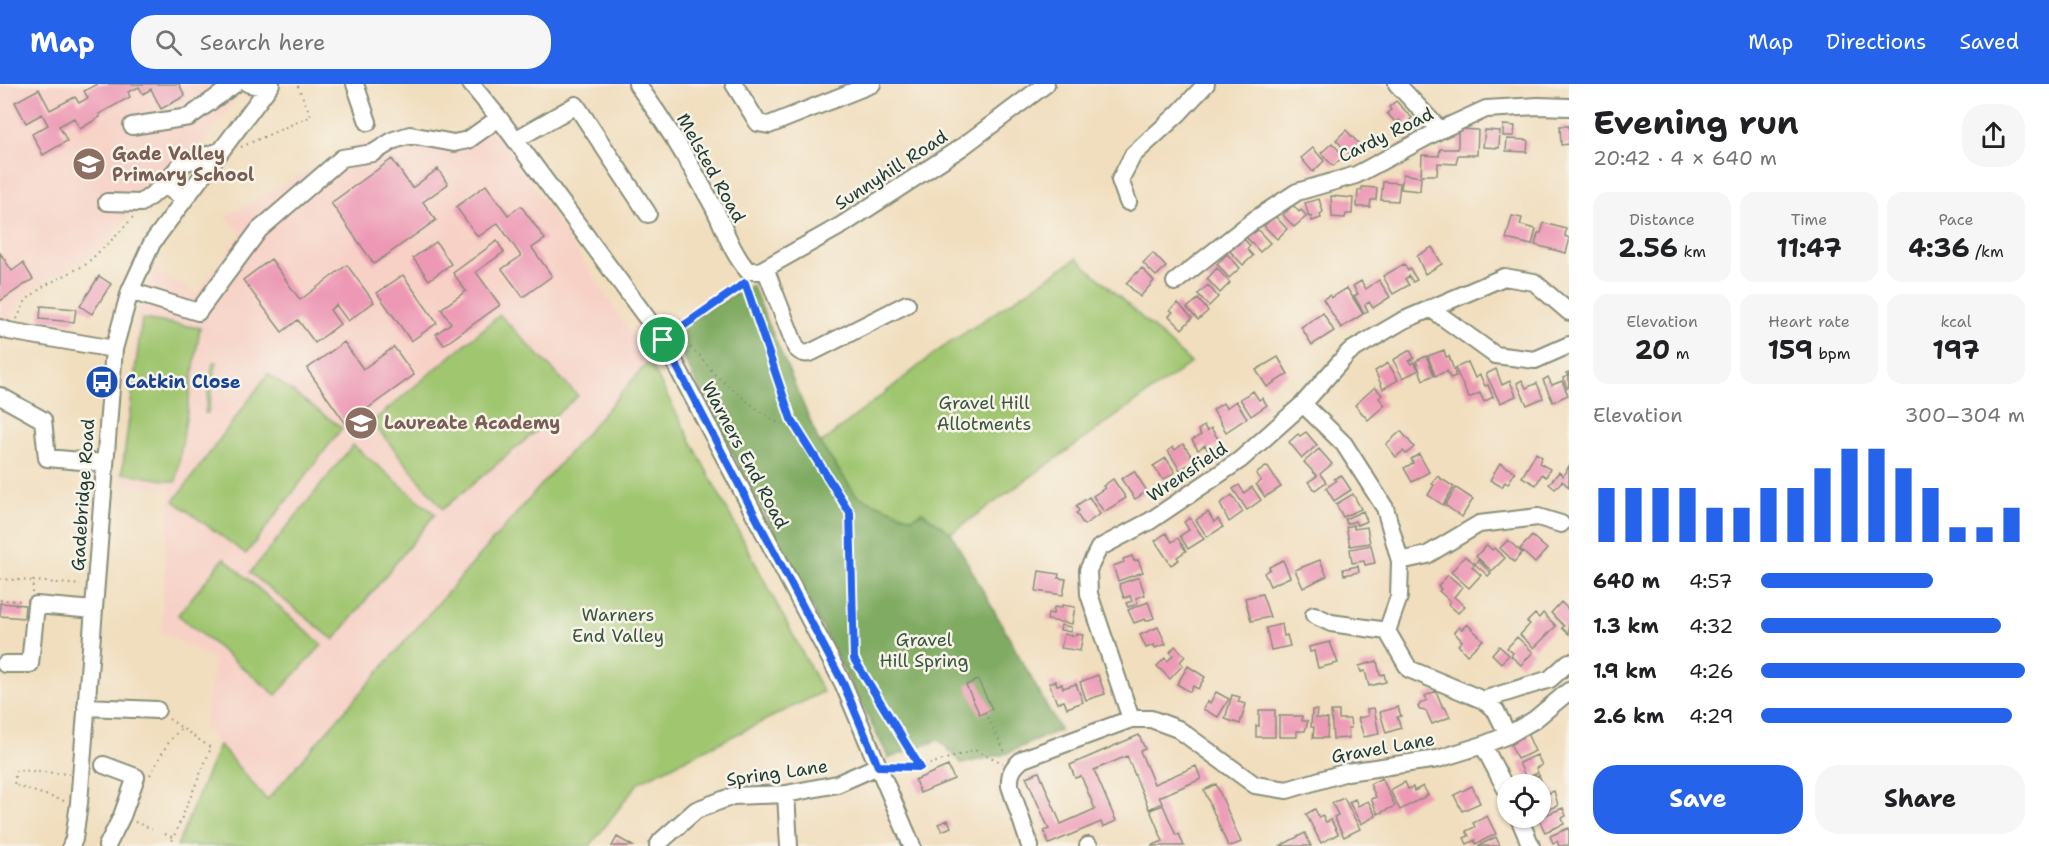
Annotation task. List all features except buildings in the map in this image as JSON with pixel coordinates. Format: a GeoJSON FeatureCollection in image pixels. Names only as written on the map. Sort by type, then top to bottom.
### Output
{"type":"FeatureCollection","features":[{"type":"Feature","properties":{"kind":"street"},"geometry":{"type":"LineString","coordinates":[[132,126],[189,117],[235,84]]}},
{"type":"Feature","properties":{"kind":"street"},"geometry":{"type":"LineString","coordinates":[[249,84],[269,86]]}},
{"type":"Feature","properties":{"kind":"street"},"geometry":{"type":"LineString","coordinates":[[355,84],[368,122]]}},
{"type":"Feature","properties":{"kind":"street","name":"Warners End Road"},"geometry":{"type":"LineString","coordinates":[[471,84],[669,336],[843,683],[912,846]]}},
{"type":"Feature","properties":{"kind":"street","name":"Melsted Road"},"geometry":{"type":"LineString","coordinates":[[637,84],[656,110],[712,203],[746,277]]}},
{"type":"Feature","properties":{"kind":"street"},"geometry":{"type":"LineString","coordinates":[[734,84],[758,123],[769,125],[872,84]]}},
{"type":"Feature","properties":{"kind":"street","name":"Sunnyhill Road"},"geometry":{"type":"LineString","coordinates":[[746,277],[842,225],[962,147],[1046,84]]}},
{"type":"Feature","properties":{"kind":"street"},"geometry":{"type":"LineString","coordinates":[[1128,202],[1120,180],[1132,155],[1179,113],[1206,84]]}},
{"type":"Feature","properties":{"kind":"street"},"geometry":{"type":"LineString","coordinates":[[1397,84],[1440,130]]}},
{"type":"Feature","properties":{"kind":"street","name":"Gadebridge Road"},"geometry":{"type":"LineString","coordinates":[[78,844],[80,776],[114,348],[130,291],[152,243],[269,86]]}},
{"type":"Feature","properties":{"kind":"street"},"geometry":{"type":"LineString","coordinates":[[515,140],[576,105],[648,214]]}},
{"type":"Feature","properties":{"kind":"street","name":"Cardy Road"},"geometry":{"type":"LineString","coordinates":[[1175,282],[1254,220],[1297,192],[1356,175],[1440,130],[1486,110],[1538,106],[1569,107]]}},
{"type":"Feature","properties":{"kind":"street"},"geometry":{"type":"LineString","coordinates":[[130,291],[198,312],[259,230],[342,158],[373,153],[394,140],[410,135],[454,143],[468,140],[499,118]]}},
{"type":"Feature","properties":{"kind":"street"},"geometry":{"type":"LineString","coordinates":[[107,202],[141,203],[161,188],[181,164],[220,150]]}},
{"type":"Feature","properties":{"kind":"street"},"geometry":{"type":"LineString","coordinates":[[161,188],[168,188],[184,198]]}},
{"type":"Feature","properties":{"kind":"street"},"geometry":{"type":"LineString","coordinates":[[765,268],[796,348],[802,353],[807,354],[814,351],[907,304]]}},
{"type":"Feature","properties":{"kind":"street","name":"Wrensfield"},"geometry":{"type":"LineString","coordinates":[[1131,718],[1089,594],[1088,570],[1099,548],[1150,521],[1240,460],[1303,404],[1349,352],[1402,321],[1504,277],[1534,282],[1569,312]]}},
{"type":"Feature","properties":{"kind":"street"},"geometry":{"type":"LineString","coordinates":[[1430,308],[1495,356],[1535,360],[1569,345]]}},
{"type":"Feature","properties":{"kind":"street"},"geometry":{"type":"LineString","coordinates":[[4,329],[114,348]]}},
{"type":"Feature","properties":{"kind":"street"},"geometry":{"type":"LineString","coordinates":[[0,396],[44,420],[47,458],[104,463]]}},
{"type":"Feature","properties":{"kind":"street"},"geometry":{"type":"LineString","coordinates":[[1303,404],[1344,444],[1385,508],[1400,561],[1399,597],[1387,632],[1409,669],[1483,700],[1496,711],[1508,735]]}},
{"type":"Feature","properties":{"kind":"street"},"geometry":{"type":"LineString","coordinates":[[1400,561],[1427,555],[1479,524],[1538,517],[1561,524]]}},
{"type":"Feature","properties":{"kind":"street"},"geometry":{"type":"LineString","coordinates":[[5,664],[30,664],[36,605],[94,610]]}},
{"type":"Feature","properties":{"kind":"street"},"geometry":{"type":"LineString","coordinates":[[1314,615],[1331,623],[1387,632]]}},
{"type":"Feature","properties":{"kind":"street"},"geometry":{"type":"LineString","coordinates":[[1483,700],[1550,679],[1569,662]]}},
{"type":"Feature","properties":{"kind":"street","name":"Gravel Lane"},"geometry":{"type":"LineString","coordinates":[[1013,767],[1023,759],[1131,718],[1151,719],[1178,729],[1255,785],[1287,790],[1347,772],[1438,759],[1483,745],[1508,735],[1534,720],[1569,691]]}},
{"type":"Feature","properties":{"kind":"street"},"geometry":{"type":"LineString","coordinates":[[87,707],[157,710]]}},
{"type":"Feature","properties":{"kind":"street"},"geometry":{"type":"LineString","coordinates":[[1483,745],[1498,774]]}},
{"type":"Feature","properties":{"kind":"street"},"geometry":{"type":"LineString","coordinates":[[104,765],[136,777],[122,816],[107,846]]}},
{"type":"Feature","properties":{"kind":"street","name":"Spring Lane"},"geometry":{"type":"LineString","coordinates":[[658,846],[696,810],[733,796],[786,794],[837,784],[878,766]]}},
{"type":"Feature","properties":{"kind":"street"},"geometry":{"type":"LineString","coordinates":[[1013,767],[1009,778],[1010,786],[1030,846]]}},
{"type":"Feature","properties":{"kind":"street"},"geometry":{"type":"LineString","coordinates":[[786,794],[789,846]]}},
{"type":"Feature","properties":{"kind":"street"},"geometry":{"type":"LineString","coordinates":[[1523,828],[1531,846]]}},
{"type":"Feature","properties":{"kind":"path"},"geometry":{"type":"LineString","coordinates":[[220,150],[233,151],[311,116],[297,84]]}},
{"type":"Feature","properties":{"kind":"path"},"geometry":{"type":"LineString","coordinates":[[4,329],[16,321],[26,300],[44,286],[85,266],[134,217]]}},
{"type":"Feature","properties":{"kind":"path"},"geometry":{"type":"LineString","coordinates":[[795,426],[778,423],[753,406],[716,376],[700,356],[669,336],[746,277],[791,419],[850,513],[854,659],[920,767]]}},
{"type":"Feature","properties":{"kind":"path"},"geometry":{"type":"LineString","coordinates":[[0,579],[96,586]]}},
{"type":"Feature","properties":{"kind":"path"},"geometry":{"type":"LineString","coordinates":[[0,600],[31,602],[33,581]]}},
{"type":"Feature","properties":{"kind":"path"},"geometry":{"type":"LineString","coordinates":[[157,710],[212,748],[170,846]]}},
{"type":"Feature","properties":{"kind":"path"},"geometry":{"type":"LineString","coordinates":[[986,712],[1013,767]]}},
{"type":"Feature","properties":{"kind":"path"},"geometry":{"type":"LineString","coordinates":[[136,777],[151,775],[161,752],[182,728]]}},
{"type":"Feature","properties":{"kind":"path"},"geometry":{"type":"LineString","coordinates":[[878,766],[920,767],[975,750],[1013,767]]}},
{"type":"Feature","properties":{"kind":"path"},"geometry":{"type":"LineString","coordinates":[[79,803],[14,785],[16,770],[80,776]]}},
{"type":"Feature","properties":{"kind":"path"},"geometry":{"type":"LineString","coordinates":[[122,816],[152,829]]}},
{"type":"Feature","properties":{"kind":"path"},"geometry":{"type":"LineString","coordinates":[[165,834],[174,838]]}},
{"type":"Feature","properties":{"kind":"shaded area","name":"Gade Valley Primary School"},"geometry":{"type":"Polygon","coordinates":[[[0,84],[247,84],[205,142],[186,153],[165,171],[159,188],[134,209],[108,242],[81,263],[51,278],[25,296],[0,333],[0,84]]]}},
{"type":"Feature","properties":{"kind":"shaded area","name":"Laureate Academy"},"geometry":{"type":"Polygon","coordinates":[[[490,132],[496,138],[500,135],[649,361],[266,800],[204,728],[214,659],[167,634],[161,634],[170,490],[120,484],[138,313],[155,269],[197,294],[241,233],[226,216],[363,140],[373,153],[422,142],[490,132]]]}},
{"type":"Feature","properties":{"kind":"green space","name":"Gravel Hill Allotments"},"geometry":{"type":"Polygon","coordinates":[[[1077,258],[1191,363],[951,533],[922,512],[912,518],[857,496],[820,444],[939,350],[1077,258]]]}},
{"type":"Feature","properties":{"kind":"green space","name":"Gravel Hill Spring"},"geometry":{"type":"Polygon","coordinates":[[[752,285],[820,444],[857,496],[912,518],[922,512],[951,533],[1060,730],[1005,754],[962,764],[939,740],[889,758],[670,331],[752,285]]]}},
{"type":"Feature","properties":{"kind":"green space"},"geometry":{"type":"Polygon","coordinates":[[[500,315],[578,396],[443,509],[372,422],[500,315]]]}},
{"type":"Feature","properties":{"kind":"green space"},"geometry":{"type":"Polygon","coordinates":[[[142,319],[200,328],[176,482],[122,473],[142,319]]]}},
{"type":"Feature","properties":{"kind":"green space","name":"Warners End Valley"},"geometry":{"type":"Polygon","coordinates":[[[649,361],[823,692],[639,782],[590,846],[177,846],[219,745],[267,800],[649,361]]]}},
{"type":"Feature","properties":{"kind":"green space"},"geometry":{"type":"Polygon","coordinates":[[[213,362],[217,362],[208,413],[205,413],[213,362]]]}},
{"type":"Feature","properties":{"kind":"green space"},"geometry":{"type":"Polygon","coordinates":[[[268,374],[342,428],[246,554],[174,501],[268,374]]]}},
{"type":"Feature","properties":{"kind":"green space"},"geometry":{"type":"Polygon","coordinates":[[[353,445],[435,514],[334,640],[250,573],[353,445]]]}},
{"type":"Feature","properties":{"kind":"green space"},"geometry":{"type":"Polygon","coordinates":[[[224,558],[322,645],[276,695],[178,615],[224,558]]]}},
{"type":"Feature","properties":{"kind":"place","name":"Gade Valley Primary School"},"geometry":{"type":"Point","coordinates":[89,164]}},
{"type":"Feature","properties":{"kind":"place","name":"Catkin Close"},"geometry":{"type":"Point","coordinates":[102,382]}},
{"type":"Feature","properties":{"kind":"place","name":"Laureate Academy"},"geometry":{"type":"Point","coordinates":[361,423]}},
{"type":"Feature","properties":{"kind":"route"},"geometry":{"type":"LineString","coordinates":[[745,283],[791,419],[850,513],[854,659],[920,767],[878,766],[843,683],[663,340],[745,283]]}}]}
